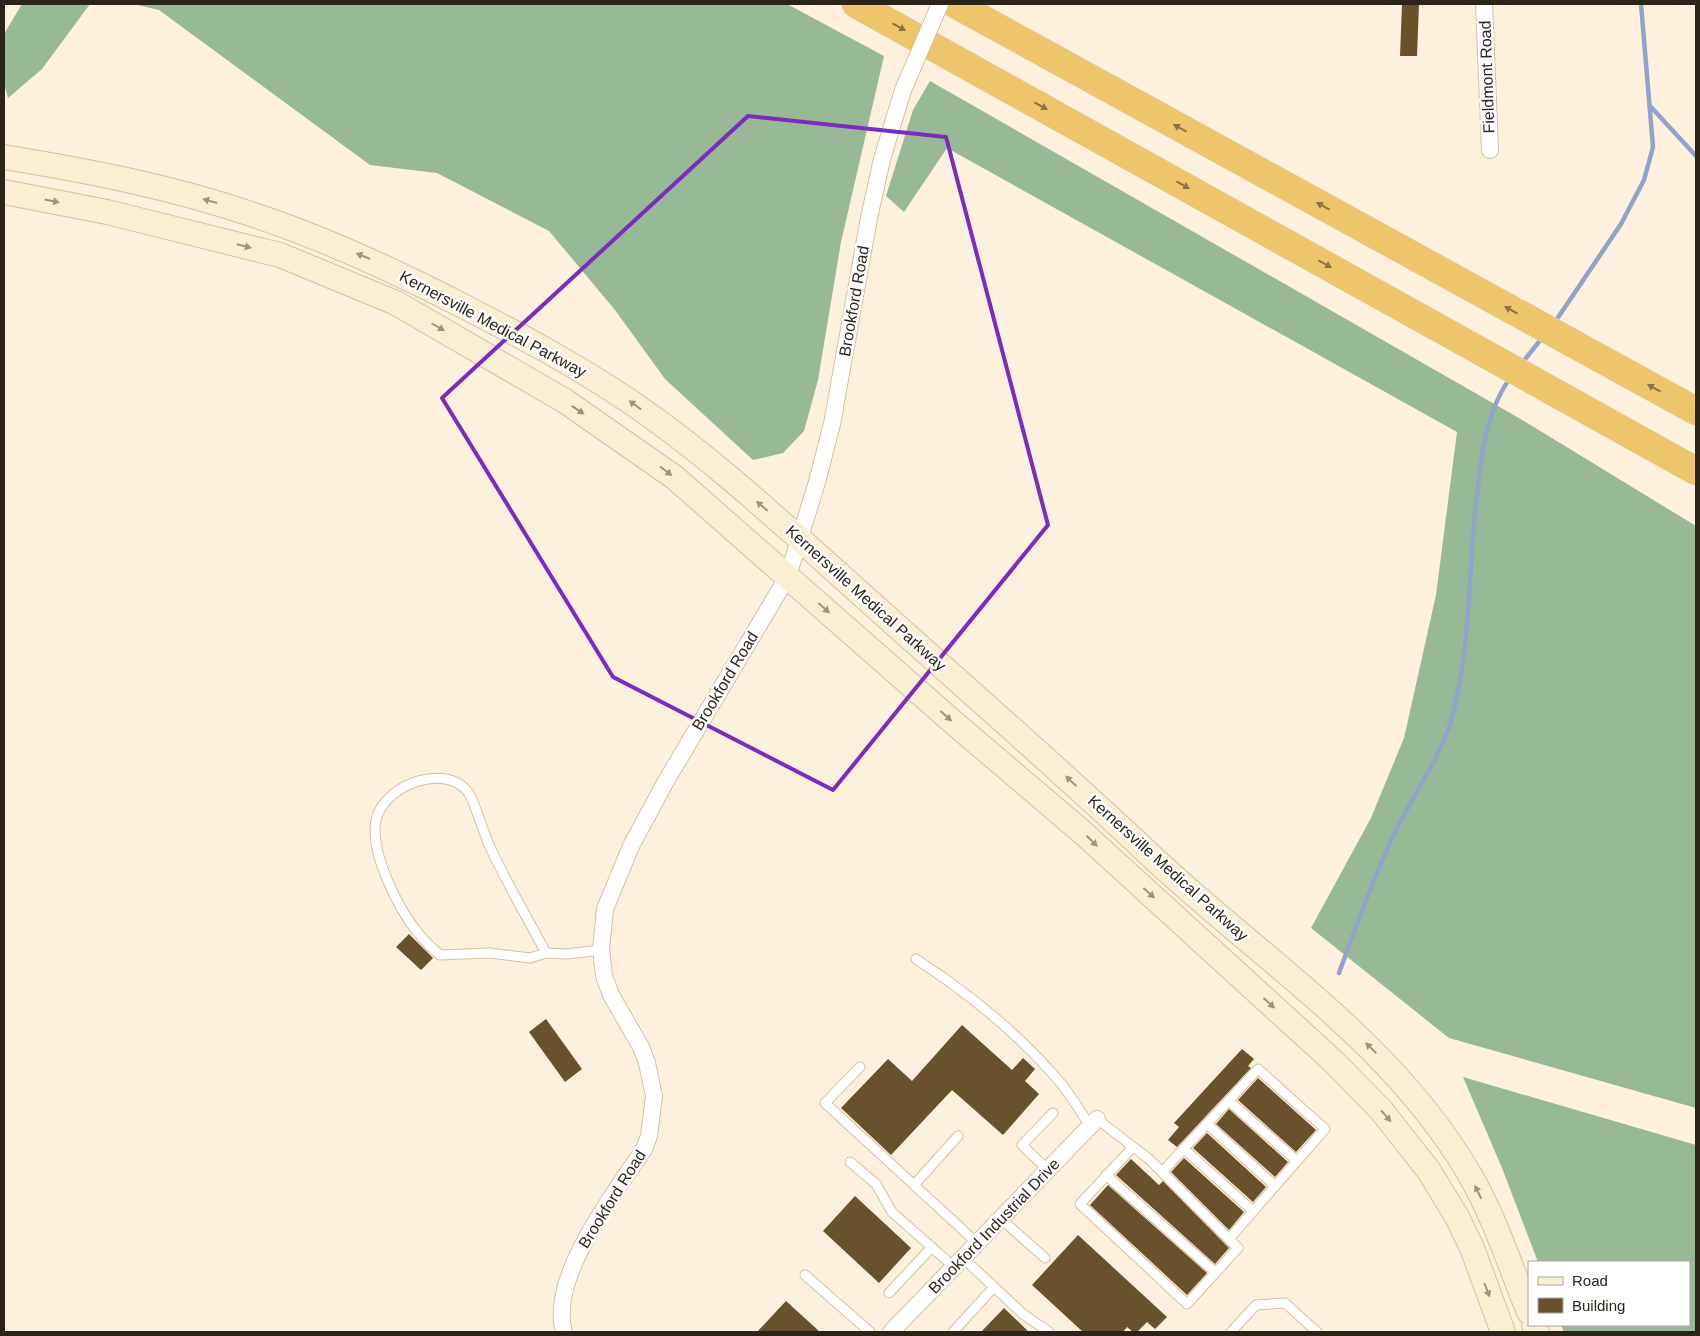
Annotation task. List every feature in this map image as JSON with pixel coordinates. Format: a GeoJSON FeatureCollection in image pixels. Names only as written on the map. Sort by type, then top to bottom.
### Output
{"type":"FeatureCollection","features":[{"type":"Feature","properties":{"kind":"highway"},"geometry":{"type":"LineString","coordinates":[[856,4],[1696,471]]}},
{"type":"Feature","properties":{"kind":"highway"},"geometry":{"type":"LineString","coordinates":[[955,4],[1696,411]]}},
{"type":"Feature","properties":{"kind":"main road","name":"Kernersville Medical Parkway"},"geometry":{"type":"LineString","coordinates":[[4,156],[136,181],[254,214],[369,258],[540,346],[632,403],[708,461],[799,538],[1049,760],[1132,838],[1342,1020],[1377,1054],[1427,1113],[1471,1177],[1499,1236],[1528,1309]]}},
{"type":"Feature","properties":{"kind":"main road","name":"Kernersville Medical Parkway"},"geometry":{"type":"LineString","coordinates":[[4,192],[134,218],[280,255],[396,303],[548,391],[620,438],[674,477],[954,723],[1082,832],[1334,1062],[1381,1110],[1429,1171],[1457,1217],[1472,1248],[1503,1332]]}},
{"type":"Feature","properties":{"kind":"main road"},"geometry":{"type":"LineString","coordinates":[[396,303],[407,277]]}},
{"type":"Feature","properties":{"kind":"main road"},"geometry":{"type":"LineString","coordinates":[[1113,861],[1132,838]]}},
{"type":"Feature","properties":{"kind":"main road"},"geometry":{"type":"LineString","coordinates":[[1472,1248],[1499,1236]]}},
{"type":"Feature","properties":{"kind":"street","name":"Brookford Road"},"geometry":{"type":"LineString","coordinates":[[564,1332],[562,1315],[564,1296],[574,1263],[589,1233],[644,1149],[650,1136],[653,1117],[654,1096],[647,1063],[641,1047],[611,995],[604,976],[601,950],[605,909],[631,846],[666,781],[788,576],[817,482],[832,424],[869,218],[882,158],[903,90],[940,4]]}},
{"type":"Feature","properties":{"kind":"street","name":"Fieldmont Road"},"geometry":{"type":"LineString","coordinates":[[1484,4],[1490,150]]}},
{"type":"Feature","properties":{"kind":"street","name":"Brookford Industrial Drive"},"geometry":{"type":"LineString","coordinates":[[892,1332],[1094,1123]]}},
{"type":"Feature","properties":{"kind":"lane"},"geometry":{"type":"LineString","coordinates":[[546,953],[489,846],[468,792],[450,780],[430,779],[404,786],[390,797],[378,815],[374,841],[385,874],[418,934],[440,956],[489,953],[530,958],[546,953],[567,954],[601,950]]}},
{"type":"Feature","properties":{"kind":"lane"},"geometry":{"type":"LineString","coordinates":[[916,958],[954,984],[1040,1060],[1094,1123],[1133,1147],[1162,1172],[1238,1248],[1187,1304],[1080,1204],[1133,1147]]}},
{"type":"Feature","properties":{"kind":"lane"},"geometry":{"type":"LineString","coordinates":[[860,1067],[825,1103],[977,1243]]}},
{"type":"Feature","properties":{"kind":"lane"},"geometry":{"type":"LineString","coordinates":[[1162,1172],[1258,1069],[1325,1130],[1229,1239]]}},
{"type":"Feature","properties":{"kind":"lane"},"geometry":{"type":"LineString","coordinates":[[1229,1101],[1297,1161]]}},
{"type":"Feature","properties":{"kind":"lane"},"geometry":{"type":"LineString","coordinates":[[1048,1170],[1022,1146],[1053,1113]]}},
{"type":"Feature","properties":{"kind":"lane"},"geometry":{"type":"LineString","coordinates":[[1207,1124],[1275,1186]]}},
{"type":"Feature","properties":{"kind":"lane"},"geometry":{"type":"LineString","coordinates":[[914,1185],[958,1136]]}},
{"type":"Feature","properties":{"kind":"lane"},"geometry":{"type":"LineString","coordinates":[[1184,1149],[1254,1211]]}},
{"type":"Feature","properties":{"kind":"lane"},"geometry":{"type":"LineString","coordinates":[[850,1162],[876,1184],[892,1212],[932,1247],[994,1287],[1023,1314],[1049,1332]]}},
{"type":"Feature","properties":{"kind":"lane"},"geometry":{"type":"LineString","coordinates":[[1106,1175],[1216,1273]]}},
{"type":"Feature","properties":{"kind":"lane"},"geometry":{"type":"LineString","coordinates":[[1000,1219],[1045,1258]]}},
{"type":"Feature","properties":{"kind":"lane"},"geometry":{"type":"LineString","coordinates":[[890,1293],[932,1247]]}},
{"type":"Feature","properties":{"kind":"lane"},"geometry":{"type":"LineString","coordinates":[[805,1275],[870,1332]]}},
{"type":"Feature","properties":{"kind":"lane"},"geometry":{"type":"LineString","coordinates":[[953,1332],[994,1287]]}},
{"type":"Feature","properties":{"kind":"lane"},"geometry":{"type":"LineString","coordinates":[[1231,1332],[1256,1305],[1285,1302],[1317,1332]]}},
{"type":"Feature","properties":{"kind":"highlighted area"},"geometry":{"type":"Polygon","coordinates":[[[748,116],[946,137],[1048,525],[833,790],[613,677],[442,398],[748,116]]]}},
{"type":"Feature","properties":{"kind":"green space"},"geometry":{"type":"Polygon","coordinates":[[[22,4],[90,4],[42,69],[8,98],[4,83],[4,34],[22,4]]]}},
{"type":"Feature","properties":{"kind":"green space"},"geometry":{"type":"Polygon","coordinates":[[[133,4],[787,4],[884,56],[841,242],[818,380],[804,431],[783,453],[753,460],[665,379],[615,310],[549,231],[437,173],[370,165],[159,10],[133,4]]]}},
{"type":"Feature","properties":{"kind":"green space"},"geometry":{"type":"Polygon","coordinates":[[[930,81],[1524,421],[1696,526],[1696,1108],[1449,1038],[1311,928],[1371,818],[1404,738],[1436,595],[1457,432],[947,148],[904,212],[886,196],[913,110],[930,81]]]}},
{"type":"Feature","properties":{"kind":"green space"},"geometry":{"type":"Polygon","coordinates":[[[1463,1077],[1696,1145],[1696,1332],[1564,1332],[1561,1326],[1690,1326],[1690,1261],[1538,1261],[1502,1168],[1463,1077]]]}},
{"type":"Feature","properties":{"kind":"building"},"geometry":{"type":"Polygon","coordinates":[[[1402,4],[1419,4],[1417,56],[1400,56],[1402,4]]]}},
{"type":"Feature","properties":{"kind":"building"},"geometry":{"type":"Polygon","coordinates":[[[409,934],[433,958],[421,970],[396,947],[409,934]]]}},
{"type":"Feature","properties":{"kind":"building"},"geometry":{"type":"Polygon","coordinates":[[[546,1019],[582,1069],[565,1082],[529,1032],[546,1019]]]}},
{"type":"Feature","properties":{"kind":"building"},"geometry":{"type":"Polygon","coordinates":[[[962,1025],[1012,1070],[1023,1058],[1035,1069],[1025,1081],[1039,1094],[1003,1135],[952,1090],[891,1155],[841,1108],[888,1059],[912,1081],[962,1025]]]}},
{"type":"Feature","properties":{"kind":"building"},"geometry":{"type":"Polygon","coordinates":[[[1242,1049],[1254,1059],[1248,1066],[1251,1068],[1177,1147],[1168,1140],[1179,1127],[1174,1123],[1242,1049]]]}},
{"type":"Feature","properties":{"kind":"building"},"geometry":{"type":"Polygon","coordinates":[[[1258,1078],[1316,1130],[1296,1152],[1238,1100],[1258,1078]]]}},
{"type":"Feature","properties":{"kind":"building"},"geometry":{"type":"Polygon","coordinates":[[[1229,1109],[1288,1162],[1275,1177],[1216,1124],[1229,1109]]]}},
{"type":"Feature","properties":{"kind":"building"},"geometry":{"type":"Polygon","coordinates":[[[1207,1133],[1266,1187],[1253,1202],[1193,1148],[1207,1133]]]}},
{"type":"Feature","properties":{"kind":"building"},"geometry":{"type":"Polygon","coordinates":[[[1184,1158],[1244,1212],[1229,1230],[1171,1172],[1184,1158]]]}},
{"type":"Feature","properties":{"kind":"building"},"geometry":{"type":"Polygon","coordinates":[[[1131,1159],[1159,1185],[1163,1181],[1229,1248],[1215,1264],[1116,1175],[1131,1159]]]}},
{"type":"Feature","properties":{"kind":"building"},"geometry":{"type":"Polygon","coordinates":[[[1108,1185],[1207,1273],[1187,1295],[1090,1205],[1108,1185]]]}},
{"type":"Feature","properties":{"kind":"building"},"geometry":{"type":"Polygon","coordinates":[[[855,1196],[911,1248],[879,1283],[823,1231],[855,1196]]]}},
{"type":"Feature","properties":{"kind":"building"},"geometry":{"type":"Polygon","coordinates":[[[1078,1235],[1167,1317],[1155,1329],[1147,1322],[1137,1332],[1133,1332],[1127,1327],[1123,1332],[1083,1332],[1032,1285],[1078,1235]]]}},
{"type":"Feature","properties":{"kind":"building"},"geometry":{"type":"Polygon","coordinates":[[[786,1301],[820,1332],[757,1332],[786,1301]]]}},
{"type":"Feature","properties":{"kind":"building"},"geometry":{"type":"Polygon","coordinates":[[[1004,1308],[1029,1332],[981,1332],[1004,1308]]]}},
{"type":"Feature","properties":{"kind":"waterway"},"geometry":{"type":"LineString","coordinates":[[1555,322],[1621,224],[1644,180],[1653,147],[1641,4]]}},
{"type":"Feature","properties":{"kind":"waterway"},"geometry":{"type":"LineString","coordinates":[[1651,107],[1696,156]]}},
{"type":"Feature","properties":{"kind":"waterway"},"geometry":{"type":"LineString","coordinates":[[1522,363],[1542,338]]}},
{"type":"Feature","properties":{"kind":"waterway"},"geometry":{"type":"LineString","coordinates":[[1339,973],[1382,862],[1405,813],[1434,762],[1451,721],[1466,640],[1473,530],[1482,454],[1495,405],[1511,377]]}}]}
